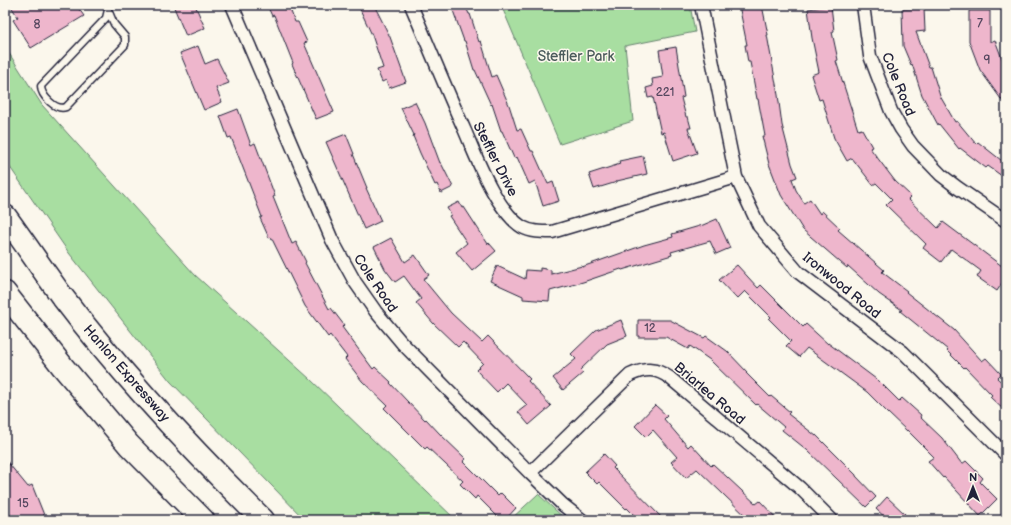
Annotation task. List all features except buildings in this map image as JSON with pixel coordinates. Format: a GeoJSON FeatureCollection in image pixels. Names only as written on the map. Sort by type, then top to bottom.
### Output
{"type":"FeatureCollection","features":[{"type":"Feature","properties":{"kind":"highway","name":"Hanlon Expressway"},"geometry":{"type":"LineString","coordinates":[[5,216],[61,295],[142,393],[263,520]]}},
{"type":"Feature","properties":{"kind":"highway"},"geometry":{"type":"LineString","coordinates":[[5,293],[63,367],[129,445],[203,520]]}},
{"type":"Feature","properties":{"kind":"street","name":"Cole Road"},"geometry":{"type":"LineString","coordinates":[[232,5],[310,192],[332,240],[355,282],[376,312],[402,343],[530,473],[563,505],[582,520]]}},
{"type":"Feature","properties":{"kind":"street","name":"Steffler Drive"},"geometry":{"type":"LineString","coordinates":[[411,5],[444,85],[485,176],[507,212],[522,227],[538,232],[552,232],[736,177]]}},
{"type":"Feature","properties":{"kind":"street","name":"Ironwood Road"},"geometry":{"type":"LineString","coordinates":[[701,5],[736,177],[759,226],[798,272],[903,352],[1006,455]]}},
{"type":"Feature","properties":{"kind":"street","name":"Cole Road"},"geometry":{"type":"LineString","coordinates":[[863,5],[870,56],[891,111],[901,129],[913,146],[941,175],[1006,220]]}},
{"type":"Feature","properties":{"kind":"street","name":"Briarlea Road"},"geometry":{"type":"LineString","coordinates":[[530,473],[630,375],[641,370],[652,370],[662,372],[670,378],[800,488],[832,520]]}},
{"type":"Feature","properties":{"kind":"lane"},"geometry":{"type":"LineString","coordinates":[[107,8],[114,24],[126,37],[125,45],[66,107],[56,107],[42,92],[41,86],[106,18],[107,8]]}},
{"type":"Feature","properties":{"kind":"green space","name":"Steffler Park"},"geometry":{"type":"Polygon","coordinates":[[[501,5],[690,5],[695,32],[625,46],[633,121],[560,144],[501,5]]]}},
{"type":"Feature","properties":{"kind":"green space"},"geometry":{"type":"Polygon","coordinates":[[[5,47],[42,105],[195,275],[310,379],[456,520],[305,520],[170,381],[69,253],[5,160],[5,47]]]}},
{"type":"Feature","properties":{"kind":"green space"},"geometry":{"type":"Polygon","coordinates":[[[538,494],[566,520],[510,520],[538,494]]]}}]}
